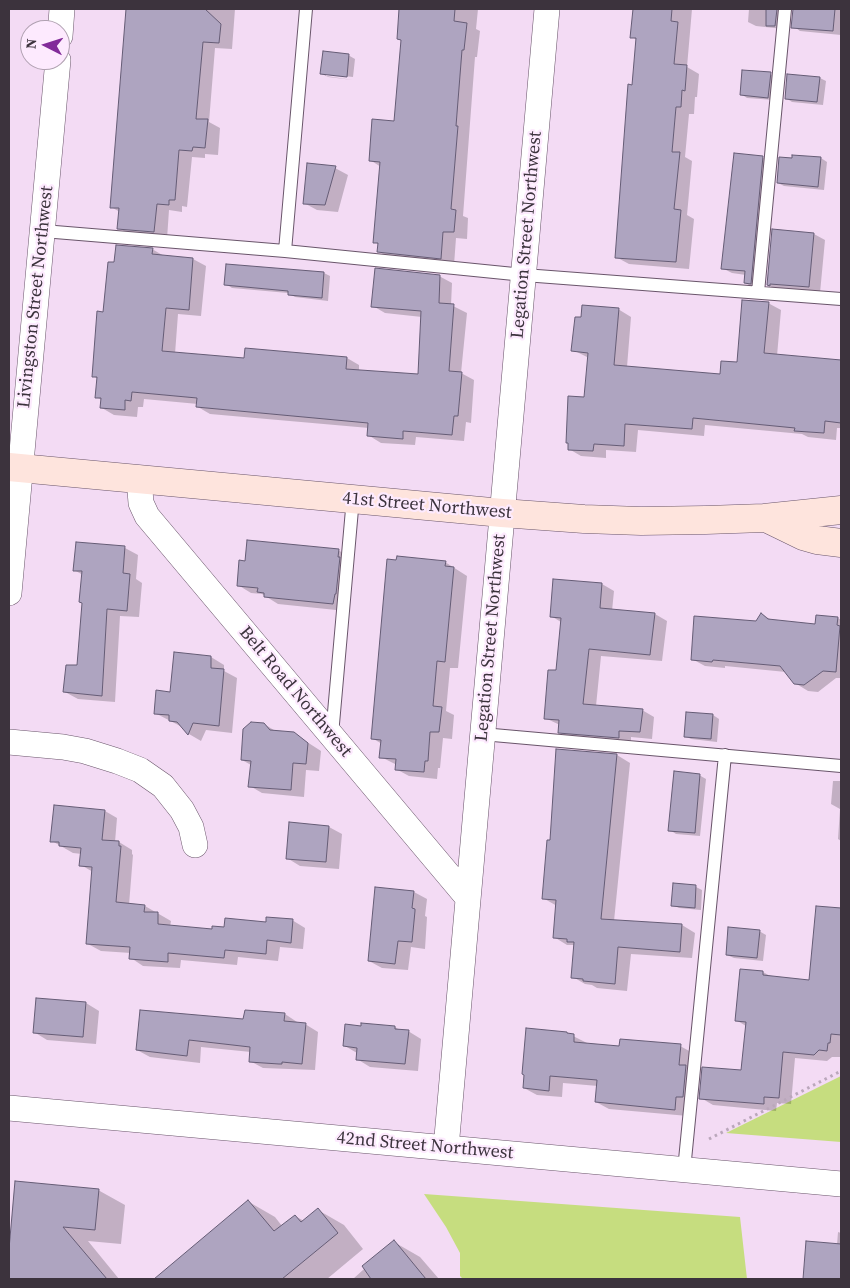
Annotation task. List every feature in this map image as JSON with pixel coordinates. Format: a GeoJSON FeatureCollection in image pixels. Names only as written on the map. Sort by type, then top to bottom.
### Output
{"type":"FeatureCollection","features":[{"type":"Feature","properties":{"kind":"main road","name":"41st Street Northwest"},"geometry":{"type":"LineString","coordinates":[[14,467],[502,513],[641,521],[764,518],[802,536],[841,543]]}},
{"type":"Feature","properties":{"kind":"main road"},"geometry":{"type":"LineString","coordinates":[[764,518],[841,510]]}},
{"type":"Feature","properties":{"kind":"street","name":"Legation Street Northwest"},"geometry":{"type":"LineString","coordinates":[[446,1148],[548,9]]}},
{"type":"Feature","properties":{"kind":"street","name":"Livingston Street Northwest"},"geometry":{"type":"LineString","coordinates":[[9,593],[14,467],[42,231],[57,70]]}},
{"type":"Feature","properties":{"kind":"street","name":"Belt Road Northwest"},"geometry":{"type":"LineString","coordinates":[[139,478],[141,503],[147,516],[468,898]]}},
{"type":"Feature","properties":{"kind":"street"},"geometry":{"type":"LineString","coordinates":[[9,742],[64,747],[85,751],[140,770],[163,786],[182,810],[191,827],[195,845]]}},
{"type":"Feature","properties":{"kind":"street","name":"42nd Street Northwest"},"geometry":{"type":"LineString","coordinates":[[9,1108],[841,1184]]}},
{"type":"Feature","properties":{"kind":"lane"},"geometry":{"type":"LineString","coordinates":[[285,251],[306,9]]}},
{"type":"Feature","properties":{"kind":"lane"},"geometry":{"type":"LineString","coordinates":[[758,292],[785,9]]}},
{"type":"Feature","properties":{"kind":"lane"},"geometry":{"type":"LineString","coordinates":[[42,231],[285,251],[524,275],[841,299]]}},
{"type":"Feature","properties":{"kind":"lane"},"geometry":{"type":"LineString","coordinates":[[332,735],[352,498]]}},
{"type":"Feature","properties":{"kind":"lane"},"geometry":{"type":"LineString","coordinates":[[482,734],[841,766]]}},
{"type":"Feature","properties":{"kind":"lane"},"geometry":{"type":"LineString","coordinates":[[684,1170],[725,756]]}},
{"type":"Feature","properties":{"kind":"path"},"geometry":{"type":"LineString","coordinates":[[709,1139],[841,1071]]}},
{"type":"Feature","properties":{"kind":"green space"},"geometry":{"type":"Polygon","coordinates":[[[841,1076],[841,1142],[726,1133],[841,1076]]]}},
{"type":"Feature","properties":{"kind":"green space"},"geometry":{"type":"Polygon","coordinates":[[[424,1194],[740,1217],[747,1279],[463,1279],[460,1276],[460,1253],[446,1227],[424,1194]]]}},
{"type":"Feature","properties":{"kind":"building"},"geometry":{"type":"Polygon","coordinates":[[[126,9],[205,9],[221,24],[219,43],[203,42],[196,119],[208,119],[205,148],[193,147],[192,151],[179,150],[175,200],[169,200],[169,205],[157,204],[154,232],[117,229],[119,208],[110,208],[126,9]]]}},
{"type":"Feature","properties":{"kind":"building"},"geometry":{"type":"Polygon","coordinates":[[[399,9],[455,9],[454,21],[467,23],[464,50],[462,50],[456,126],[458,126],[451,209],[456,210],[454,232],[443,232],[441,259],[377,252],[378,243],[373,243],[380,162],[369,161],[372,119],[394,121],[401,40],[397,39],[399,9]]]}},
{"type":"Feature","properties":{"kind":"building"},"geometry":{"type":"Polygon","coordinates":[[[633,9],[672,9],[671,21],[678,22],[674,64],[687,65],[685,91],[682,90],[681,107],[676,107],[672,152],[680,152],[674,209],[681,210],[676,262],[615,258],[628,84],[632,85],[636,38],[630,38],[633,9]]]}},
{"type":"Feature","properties":{"kind":"building"},"geometry":{"type":"Polygon","coordinates":[[[766,9],[777,9],[775,26],[766,26],[766,9]]]}},
{"type":"Feature","properties":{"kind":"building"},"geometry":{"type":"Polygon","coordinates":[[[793,9],[835,9],[833,31],[791,28],[793,9]]]}},
{"type":"Feature","properties":{"kind":"building"},"geometry":{"type":"Polygon","coordinates":[[[323,51],[349,54],[347,77],[320,74],[323,51]]]}},
{"type":"Feature","properties":{"kind":"building"},"geometry":{"type":"Polygon","coordinates":[[[742,70],[771,72],[768,98],[740,95],[742,70]]]}},
{"type":"Feature","properties":{"kind":"building"},"geometry":{"type":"Polygon","coordinates":[[[787,74],[820,77],[817,102],[785,99],[787,74]]]}},
{"type":"Feature","properties":{"kind":"building"},"geometry":{"type":"Polygon","coordinates":[[[734,153],[763,156],[751,284],[744,283],[745,271],[721,269],[734,153]]]}},
{"type":"Feature","properties":{"kind":"building"},"geometry":{"type":"Polygon","coordinates":[[[792,155],[821,157],[818,187],[777,183],[779,157],[792,158],[792,155]]]}},
{"type":"Feature","properties":{"kind":"building"},"geometry":{"type":"Polygon","coordinates":[[[307,163],[336,166],[325,205],[303,204],[307,163]]]}},
{"type":"Feature","properties":{"kind":"building"},"geometry":{"type":"Polygon","coordinates":[[[772,229],[814,233],[809,287],[767,285],[772,229]]]}},
{"type":"Feature","properties":{"kind":"building"},"geometry":{"type":"Polygon","coordinates":[[[116,245],[153,248],[152,254],[193,258],[189,310],[166,308],[162,351],[244,358],[245,348],[347,357],[346,369],[418,374],[421,311],[371,307],[375,268],[440,275],[439,303],[454,304],[449,371],[462,372],[458,416],[454,416],[452,435],[403,431],[403,439],[367,436],[368,423],[196,407],[197,398],[132,392],[131,401],[125,400],[125,410],[100,408],[101,398],[95,398],[97,377],[92,377],[97,311],[103,312],[108,262],[114,262],[116,245]]]}},
{"type":"Feature","properties":{"kind":"building"},"geometry":{"type":"Polygon","coordinates":[[[226,264],[324,272],[322,298],[288,295],[288,291],[224,285],[226,264]]]}},
{"type":"Feature","properties":{"kind":"building"},"geometry":{"type":"Polygon","coordinates":[[[742,300],[769,302],[764,353],[841,360],[841,423],[825,421],[824,433],[794,431],[795,428],[693,418],[692,429],[625,424],[624,446],[594,444],[593,451],[568,450],[568,443],[566,443],[568,396],[584,397],[588,353],[571,351],[575,317],[581,317],[582,305],[619,308],[614,365],[720,374],[721,361],[737,362],[742,300]]]}},
{"type":"Feature","properties":{"kind":"building"},"geometry":{"type":"Polygon","coordinates":[[[247,540],[339,549],[338,557],[340,557],[336,594],[333,604],[264,597],[264,593],[257,592],[258,588],[237,586],[239,560],[245,561],[247,540]]]}},
{"type":"Feature","properties":{"kind":"building"},"geometry":{"type":"Polygon","coordinates":[[[76,542],[125,546],[123,573],[130,574],[127,611],[107,609],[102,696],[63,692],[66,665],[77,665],[82,603],[79,602],[82,571],[73,571],[76,542]]]}},
{"type":"Feature","properties":{"kind":"building"},"geometry":{"type":"Polygon","coordinates":[[[397,556],[446,561],[445,566],[454,567],[445,662],[437,661],[433,706],[442,707],[439,732],[430,732],[428,761],[425,761],[424,772],[395,770],[396,759],[379,758],[381,740],[371,739],[387,559],[396,560],[397,556]]]}},
{"type":"Feature","properties":{"kind":"building"},"geometry":{"type":"Polygon","coordinates":[[[553,579],[602,583],[600,608],[655,613],[650,655],[589,649],[583,704],[643,709],[640,732],[619,731],[619,738],[558,733],[559,720],[544,719],[548,670],[556,670],[561,618],[550,617],[553,579]]]}},
{"type":"Feature","properties":{"kind":"building"},"geometry":{"type":"Polygon","coordinates":[[[761,613],[768,619],[815,624],[816,615],[838,617],[837,625],[840,626],[836,672],[823,671],[804,685],[794,684],[780,666],[691,660],[694,616],[756,621],[761,613]]]}},
{"type":"Feature","properties":{"kind":"building"},"geometry":{"type":"Polygon","coordinates":[[[174,652],[211,656],[211,668],[224,669],[219,726],[193,723],[188,735],[177,722],[169,721],[169,715],[154,714],[156,690],[170,692],[174,652]]]}},
{"type":"Feature","properties":{"kind":"building"},"geometry":{"type":"Polygon","coordinates":[[[686,712],[713,714],[711,739],[684,737],[686,712]]]}},
{"type":"Feature","properties":{"kind":"building"},"geometry":{"type":"Polygon","coordinates":[[[251,722],[264,723],[270,730],[294,732],[308,743],[306,764],[293,763],[291,790],[248,787],[251,761],[241,760],[243,729],[251,722]]]}},
{"type":"Feature","properties":{"kind":"building"},"geometry":{"type":"Polygon","coordinates":[[[556,749],[617,754],[601,919],[682,924],[680,952],[618,947],[615,984],[571,978],[574,942],[567,942],[567,939],[553,938],[556,900],[542,899],[547,840],[550,840],[556,749]]]}},
{"type":"Feature","properties":{"kind":"building"},"geometry":{"type":"Polygon","coordinates":[[[674,771],[700,774],[695,833],[668,831],[674,771]]]}},
{"type":"Feature","properties":{"kind":"building"},"geometry":{"type":"Polygon","coordinates":[[[54,805],[105,810],[102,840],[119,841],[119,846],[121,846],[116,902],[145,905],[144,912],[158,912],[158,924],[212,929],[212,926],[224,927],[225,918],[266,922],[266,917],[293,919],[291,943],[267,940],[266,954],[225,950],[224,958],[168,953],[168,962],[129,959],[130,947],[86,944],[92,867],[79,866],[81,848],[59,846],[59,842],[50,842],[54,805]]]}},
{"type":"Feature","properties":{"kind":"building"},"geometry":{"type":"Polygon","coordinates":[[[289,822],[329,826],[326,862],[286,859],[289,822]]]}},
{"type":"Feature","properties":{"kind":"building"},"geometry":{"type":"Polygon","coordinates":[[[673,883],[696,885],[695,908],[671,906],[673,883]]]}},
{"type":"Feature","properties":{"kind":"building"},"geometry":{"type":"Polygon","coordinates":[[[375,887],[414,891],[412,908],[415,911],[412,942],[398,941],[395,964],[368,961],[375,887]]]}},
{"type":"Feature","properties":{"kind":"building"},"geometry":{"type":"Polygon","coordinates":[[[816,906],[841,908],[841,1035],[831,1034],[827,1051],[819,1050],[814,1055],[783,1052],[779,1098],[764,1097],[764,1104],[699,1099],[702,1067],[741,1070],[746,1022],[735,1021],[740,969],[763,971],[763,975],[809,980],[816,906]]]}},
{"type":"Feature","properties":{"kind":"building"},"geometry":{"type":"Polygon","coordinates":[[[728,927],[760,930],[757,958],[726,955],[728,927]]]}},
{"type":"Feature","properties":{"kind":"building"},"geometry":{"type":"Polygon","coordinates":[[[36,998],[86,1002],[83,1037],[33,1033],[36,998]]]}},
{"type":"Feature","properties":{"kind":"building"},"geometry":{"type":"Polygon","coordinates":[[[140,1010],[243,1019],[245,1010],[285,1013],[284,1021],[306,1023],[302,1064],[249,1062],[250,1047],[189,1040],[187,1056],[136,1050],[140,1010]]]}},
{"type":"Feature","properties":{"kind":"building"},"geometry":{"type":"Polygon","coordinates":[[[361,1023],[395,1026],[395,1029],[409,1030],[405,1064],[356,1060],[357,1048],[343,1046],[345,1024],[361,1026],[361,1023]]]}},
{"type":"Feature","properties":{"kind":"building"},"geometry":{"type":"Polygon","coordinates":[[[526,1028],[574,1034],[574,1042],[619,1046],[620,1039],[681,1044],[679,1065],[686,1065],[683,1097],[676,1097],[675,1110],[595,1102],[597,1080],[550,1076],[549,1091],[523,1088],[524,1075],[522,1074],[526,1028]]]}},
{"type":"Feature","properties":{"kind":"building"},"geometry":{"type":"Polygon","coordinates":[[[15,1181],[99,1189],[95,1230],[63,1227],[107,1279],[9,1279],[9,1249],[15,1181]]]}},
{"type":"Feature","properties":{"kind":"building"},"geometry":{"type":"Polygon","coordinates":[[[248,1200],[274,1231],[295,1215],[301,1222],[318,1208],[338,1233],[282,1279],[154,1279],[248,1200]]]}},
{"type":"Feature","properties":{"kind":"building"},"geometry":{"type":"Polygon","coordinates":[[[394,1240],[426,1279],[371,1279],[362,1266],[394,1240]]]}},
{"type":"Feature","properties":{"kind":"building"},"geometry":{"type":"Polygon","coordinates":[[[806,1241],[841,1244],[841,1279],[803,1279],[806,1241]]]}}]}
